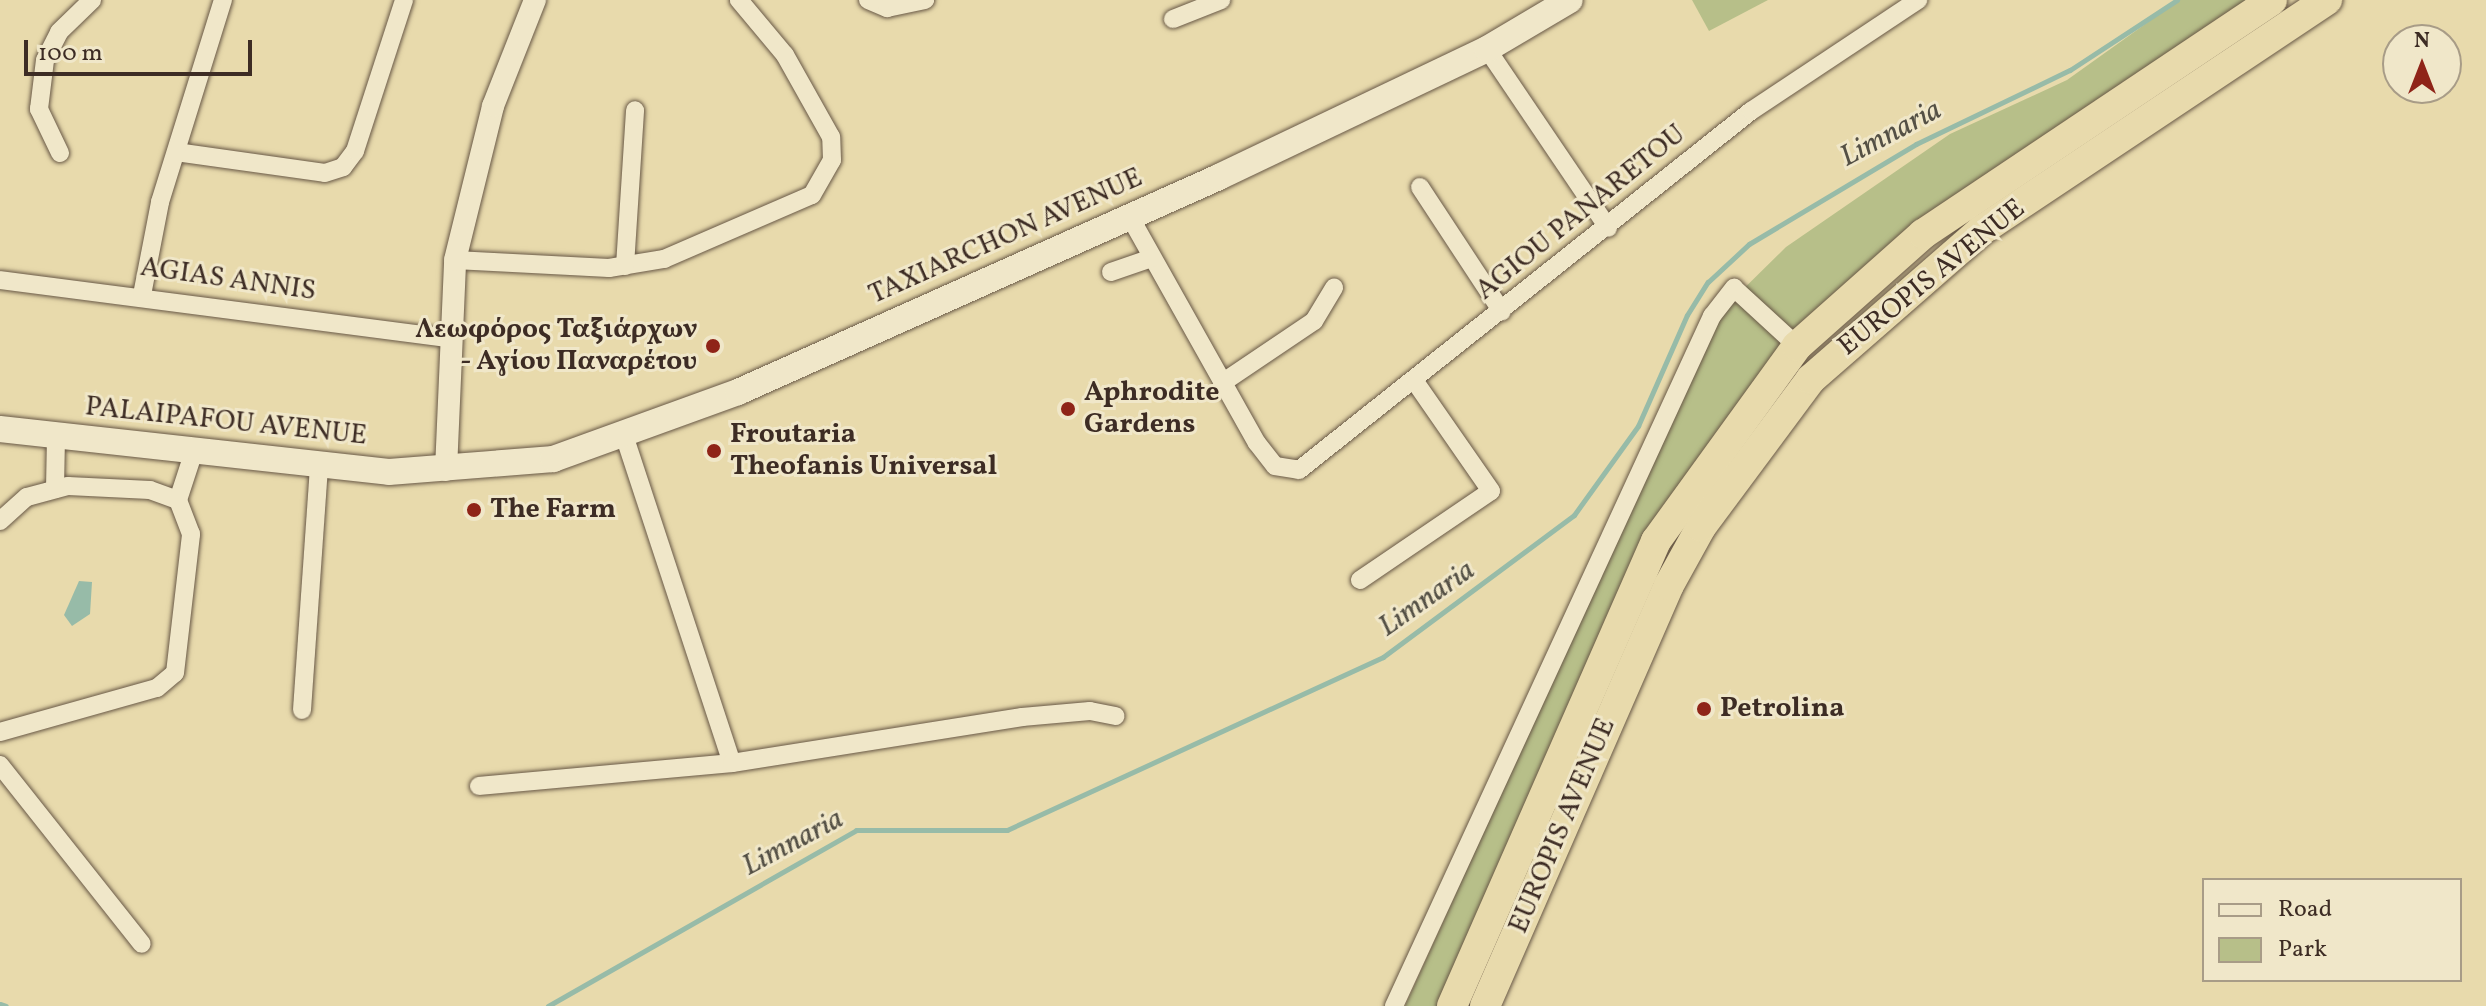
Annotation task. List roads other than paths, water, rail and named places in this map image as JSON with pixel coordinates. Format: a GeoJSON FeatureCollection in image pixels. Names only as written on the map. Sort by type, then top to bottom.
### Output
{"type":"FeatureCollection","features":[{"type":"Feature","properties":{"kind":"highway","name":"EUROPIS AVENUE"},"geometry":{"type":"LineString","coordinates":[[1452,1006],[1656,541],[1797,346],[1923,234],[2272,0]]}},
{"type":"Feature","properties":{"kind":"highway","name":"EUROPIS AVENUE"},"geometry":{"type":"LineString","coordinates":[[1485,1006],[1669,585],[1701,527],[1811,379],[1982,230],[2327,0]]}},
{"type":"Feature","properties":{"kind":"main road","name":"TAXIARCHON AVENUE"},"geometry":{"type":"LineString","coordinates":[[446,470],[520,466],[624,435],[738,392],[1130,217],[1487,49],[1570,0]]}},
{"type":"Feature","properties":{"kind":"main road","name":"PALAIPAFOU AVENUE"},"geometry":{"type":"LineString","coordinates":[[0,429],[319,467],[446,470]]}},
{"type":"Feature","properties":{"kind":"street"},"geometry":{"type":"LineString","coordinates":[[60,153],[39,109],[45,60],[59,32],[92,0]]}},
{"type":"Feature","properties":{"kind":"street"},"geometry":{"type":"LineString","coordinates":[[176,152],[325,173],[343,167],[355,151],[404,0]]}},
{"type":"Feature","properties":{"kind":"street"},"geometry":{"type":"LineString","coordinates":[[446,470],[448,338],[455,260],[476,162],[535,0]]}},
{"type":"Feature","properties":{"kind":"street"},"geometry":{"type":"LineString","coordinates":[[455,260],[625,266],[705,246],[812,195],[825,181],[831,137],[785,55],[739,0]]}},
{"type":"Feature","properties":{"kind":"street"},"geometry":{"type":"LineString","coordinates":[[868,0],[887,8],[925,0]]}},
{"type":"Feature","properties":{"kind":"street"},"geometry":{"type":"LineString","coordinates":[[1173,19],[1221,0]]}},
{"type":"Feature","properties":{"kind":"street","name":"AGIOU PANARETOU"},"geometry":{"type":"LineString","coordinates":[[1222,383],[1257,443],[1284,470],[1299,470],[1338,445],[1751,111],[1918,0]]}},
{"type":"Feature","properties":{"kind":"street"},"geometry":{"type":"LineString","coordinates":[[142,295],[176,152],[218,1]]}},
{"type":"Feature","properties":{"kind":"street"},"geometry":{"type":"LineString","coordinates":[[1487,49],[1608,228]]}},
{"type":"Feature","properties":{"kind":"street"},"geometry":{"type":"LineString","coordinates":[[625,266],[635,110]]}},
{"type":"Feature","properties":{"kind":"street"},"geometry":{"type":"LineString","coordinates":[[1420,187],[1502,312]]}},
{"type":"Feature","properties":{"kind":"street"},"geometry":{"type":"LineString","coordinates":[[1130,217],[1222,383],[1314,321],[1334,288]]}},
{"type":"Feature","properties":{"kind":"street"},"geometry":{"type":"LineString","coordinates":[[1111,272],[1152,258]]}},
{"type":"Feature","properties":{"kind":"street","name":"AGIAS ANNIS"},"geometry":{"type":"LineString","coordinates":[[0,280],[142,295],[448,338]]}},
{"type":"Feature","properties":{"kind":"street"},"geometry":{"type":"LineString","coordinates":[[1394,1006],[1712,316],[1734,288],[1797,346]]}},
{"type":"Feature","properties":{"kind":"street"},"geometry":{"type":"LineString","coordinates":[[1360,580],[1491,491],[1416,383]]}},
{"type":"Feature","properties":{"kind":"street"},"geometry":{"type":"LineString","coordinates":[[624,435],[732,763]]}},
{"type":"Feature","properties":{"kind":"street"},"geometry":{"type":"LineString","coordinates":[[55,489],[56,436]]}},
{"type":"Feature","properties":{"kind":"street"},"geometry":{"type":"LineString","coordinates":[[0,732],[157,688],[175,673],[191,534],[178,500],[193,454]]}},
{"type":"Feature","properties":{"kind":"street"},"geometry":{"type":"LineString","coordinates":[[302,710],[319,467]]}},
{"type":"Feature","properties":{"kind":"street"},"geometry":{"type":"LineString","coordinates":[[0,521],[27,497],[55,489],[113,486],[178,500]]}},
{"type":"Feature","properties":{"kind":"street"},"geometry":{"type":"LineString","coordinates":[[479,786],[732,763],[949,725],[1090,711],[1116,716]]}},
{"type":"Feature","properties":{"kind":"street"},"geometry":{"type":"LineString","coordinates":[[0,765],[142,944]]}},
{"type":"Feature","properties":{"kind":"waterway","name":"Limnaria"},"geometry":{"type":"LineString","coordinates":[[548,1006],[856,830],[1007,830],[1383,657],[1574,515],[1638,426],[1687,315],[1708,282],[1749,244],[1916,144],[2070,70],[2177,0]]}},
{"type":"Feature","properties":{"kind":"waterway","name":"Limnaria"},"geometry":{"type":"LineString","coordinates":[[0,1004],[6,1006]]}},
{"type":"Feature","properties":{"kind":"place","name":"Λεωφόρος Ταξιάρχων - Αγίου Παναρέτου"},"geometry":{"type":"Point","coordinates":[713,346]}},
{"type":"Feature","properties":{"kind":"place","name":"Aphrodite Gardens"},"geometry":{"type":"Point","coordinates":[1068,409]}},
{"type":"Feature","properties":{"kind":"place","name":"Froutaria Theofanis Universal"},"geometry":{"type":"Point","coordinates":[714,451]}},
{"type":"Feature","properties":{"kind":"place","name":"The Farm"},"geometry":{"type":"Point","coordinates":[474,510]}},
{"type":"Feature","properties":{"kind":"place","name":"Petrolina"},"geometry":{"type":"Point","coordinates":[1704,709]}}]}
